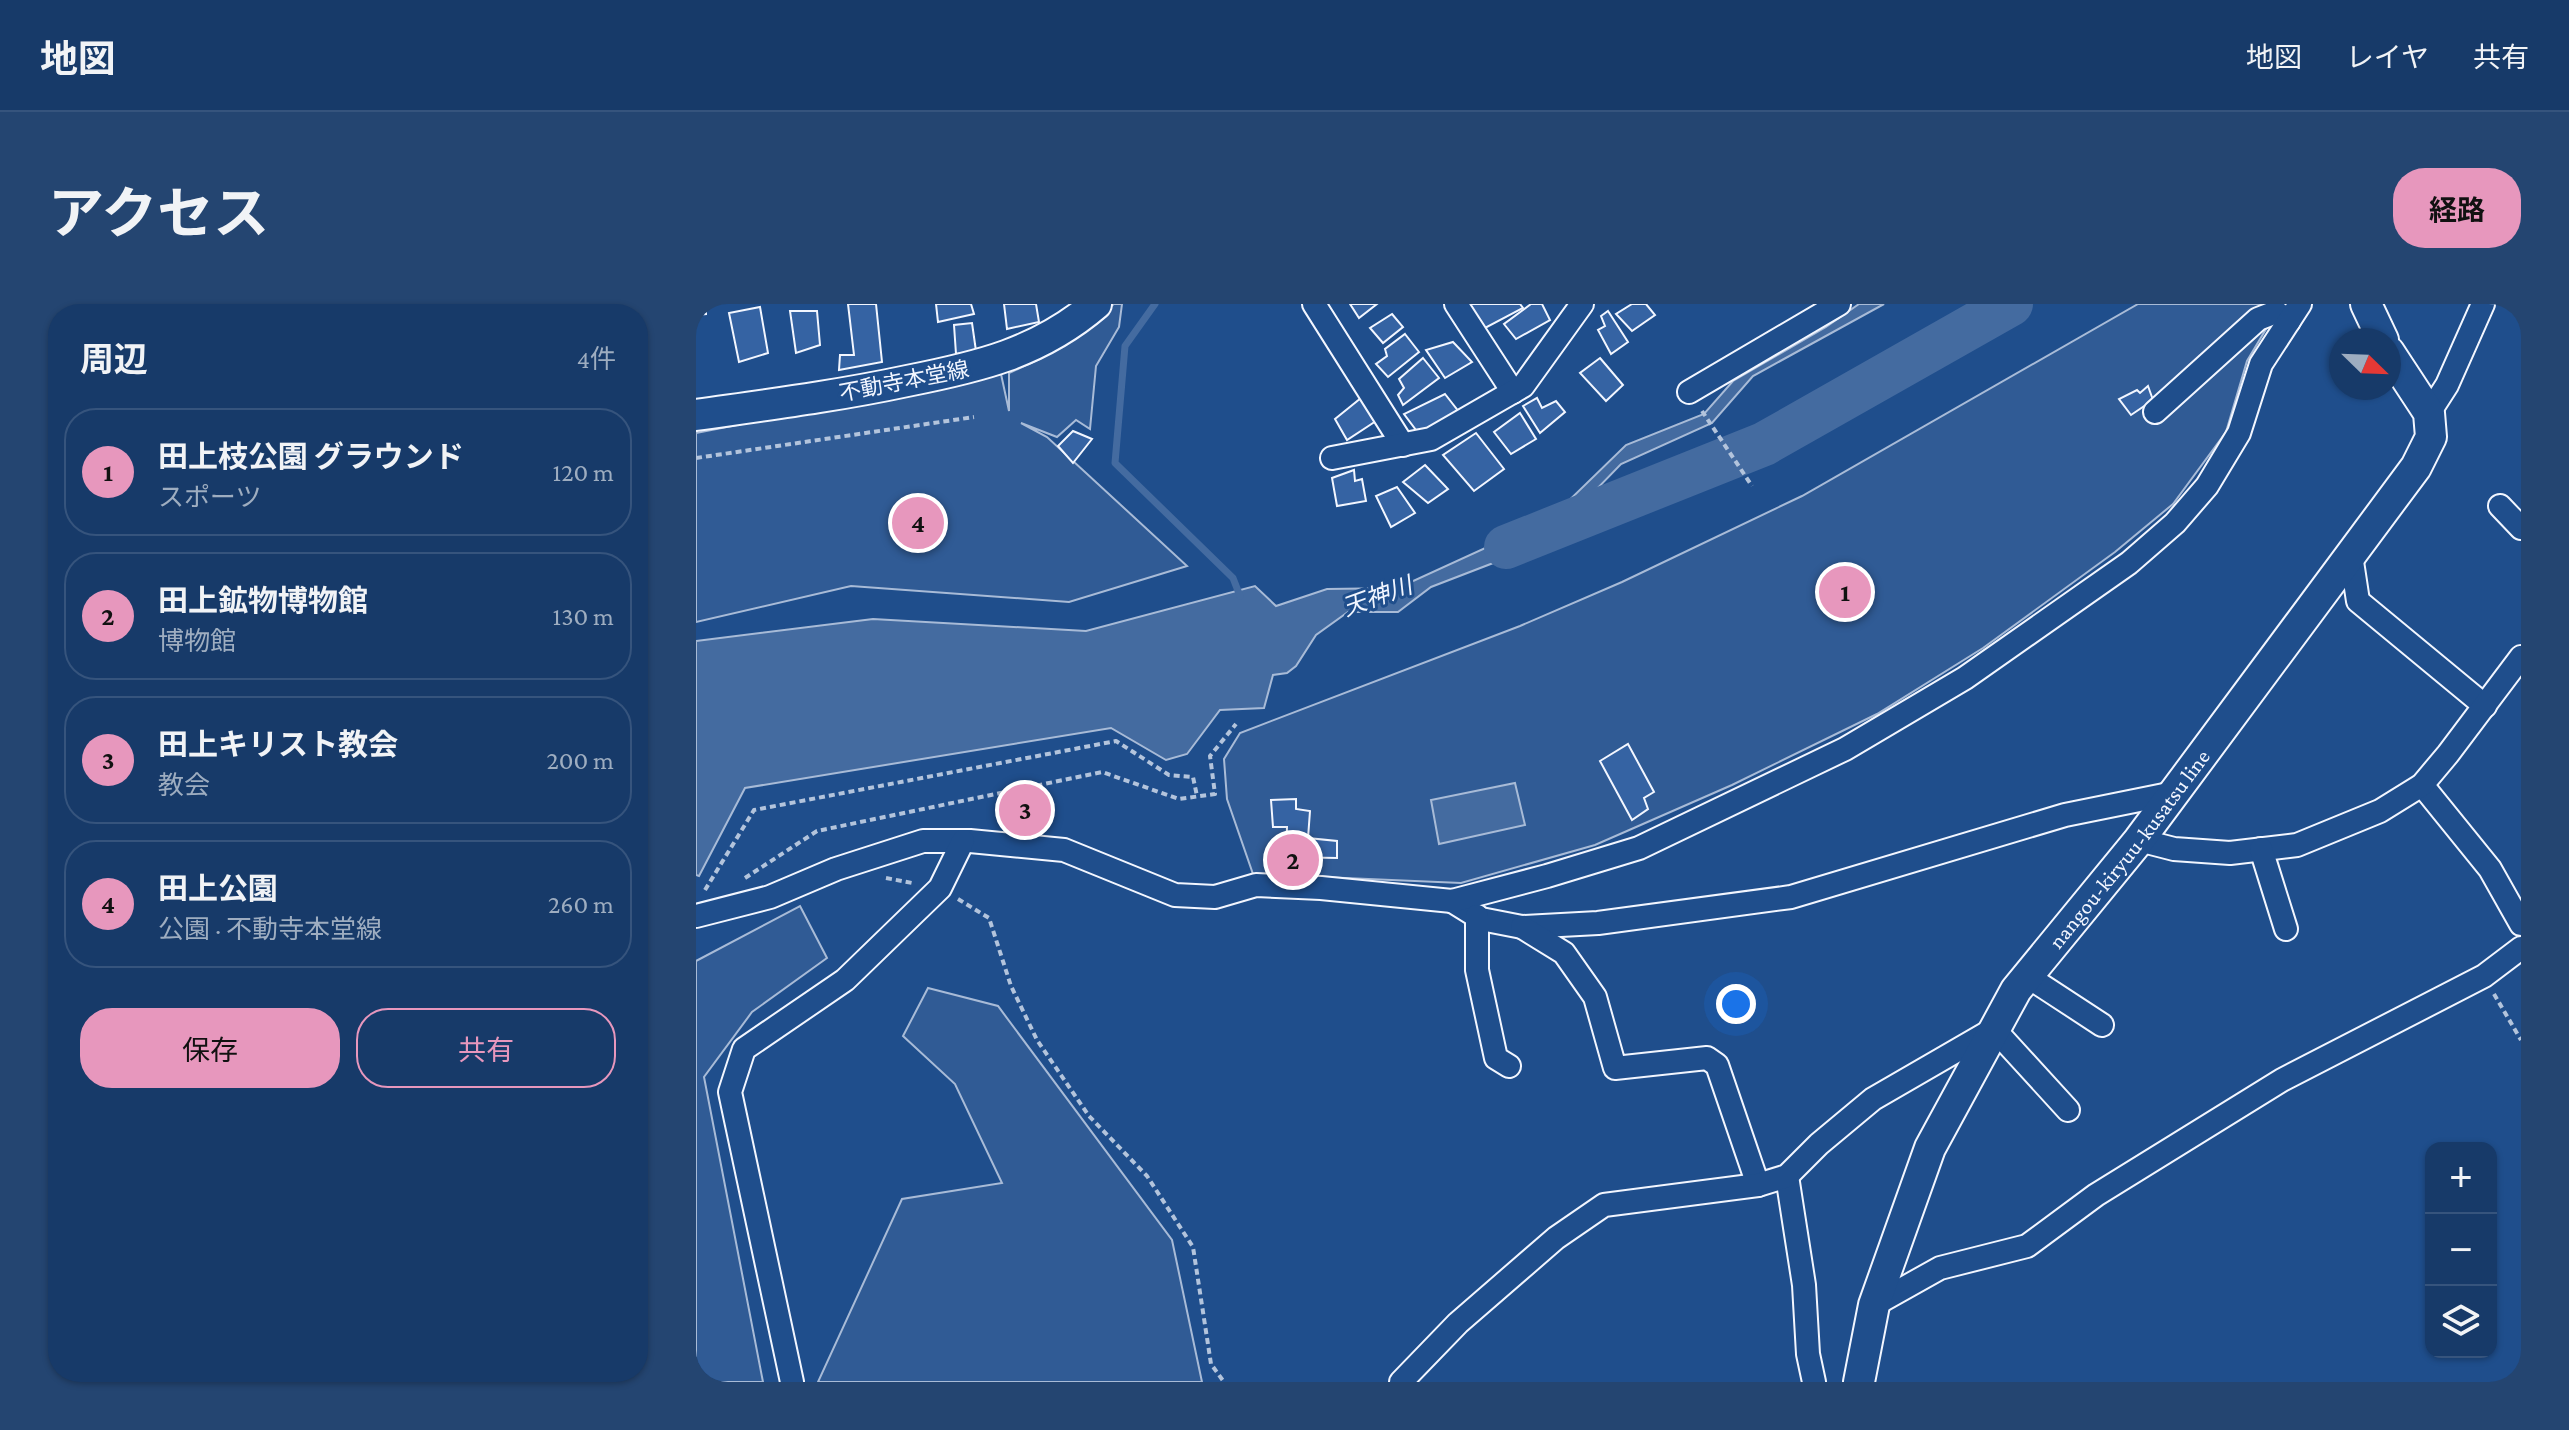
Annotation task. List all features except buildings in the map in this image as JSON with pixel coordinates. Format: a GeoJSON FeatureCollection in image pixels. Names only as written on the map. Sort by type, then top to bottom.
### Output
{"type":"FeatureCollection","features":[{"type":"Feature","properties":{"kind":"main road","name":"不動寺本堂線"},"geometry":{"type":"LineString","coordinates":[[696,415],[865,390],[976,367],[1034,346],[1096,304]]}},
{"type":"Feature","properties":{"kind":"main road"},"geometry":{"type":"LineString","coordinates":[[2366,304],[2377,328]]}},
{"type":"Feature","properties":{"kind":"main road"},"geometry":{"type":"LineString","coordinates":[[2401,370],[2429,413]]}},
{"type":"Feature","properties":{"kind":"main road","name":"nangou-kiryuu-kusatsu line"},"geometry":{"type":"LineString","coordinates":[[1859,1382],[1874,1305],[1930,1148],[2016,990],[2139,840],[2416,467],[2431,437],[2429,413]]}},
{"type":"Feature","properties":{"kind":"street"},"geometry":{"type":"LineString","coordinates":[[1314,304],[1403,445]]}},
{"type":"Feature","properties":{"kind":"street"},"geometry":{"type":"LineString","coordinates":[[1456,304],[1513,392]]}},
{"type":"Feature","properties":{"kind":"street"},"geometry":{"type":"LineString","coordinates":[[1332,458],[1431,439],[1523,386],[1582,304]]}},
{"type":"Feature","properties":{"kind":"street"},"geometry":{"type":"LineString","coordinates":[[1689,392],[1839,304]]}},
{"type":"Feature","properties":{"kind":"street"},"geometry":{"type":"LineString","coordinates":[[2429,413],[2447,385],[2483,304]]}},
{"type":"Feature","properties":{"kind":"street"},"geometry":{"type":"LineString","coordinates":[[2455,365],[2496,304]]}},
{"type":"Feature","properties":{"kind":"street"},"geometry":{"type":"LineString","coordinates":[[2155,412],[2258,319],[2276,312],[2294,312]]}},
{"type":"Feature","properties":{"kind":"street"},"geometry":{"type":"LineString","coordinates":[[698,907],[770,897],[836,869],[923,841],[963,841],[1064,850],[1175,895],[1215,897],[1256,885],[1452,901],[1639,848],[1845,749],[1965,678],[2129,563],[2175,523],[2207,486],[2239,433],[2261,364],[2294,312]]}},
{"type":"Feature","properties":{"kind":"street"},"geometry":{"type":"LineString","coordinates":[[2500,506],[2521,528]]}},
{"type":"Feature","properties":{"kind":"street"},"geometry":{"type":"LineString","coordinates":[[2351,555],[2358,601],[2485,706]]}},
{"type":"Feature","properties":{"kind":"street"},"geometry":{"type":"LineString","coordinates":[[2139,840],[2174,849],[2230,853],[2297,845],[2380,811],[2422,785],[2521,657]]}},
{"type":"Feature","properties":{"kind":"street"},"geometry":{"type":"LineString","coordinates":[[2422,785],[2490,869],[2521,924]]}},
{"type":"Feature","properties":{"kind":"street"},"geometry":{"type":"LineString","coordinates":[[1452,901],[1477,916],[1522,927],[1598,923],[1791,897],[2065,815],[2174,793]]}},
{"type":"Feature","properties":{"kind":"street"},"geometry":{"type":"LineString","coordinates":[[792,1382],[730,1092],[744,1049],[845,980],[940,888],[963,841]]}},
{"type":"Feature","properties":{"kind":"street"},"geometry":{"type":"LineString","coordinates":[[2261,849],[2286,929]]}},
{"type":"Feature","properties":{"kind":"street"},"geometry":{"type":"LineString","coordinates":[[1477,916],[1477,970],[1496,1058],[1509,1066]]}},
{"type":"Feature","properties":{"kind":"street"},"geometry":{"type":"LineString","coordinates":[[1522,927],[1564,953],[1595,997],[1615,1068],[1707,1058],[1717,1065],[1758,1185]]}},
{"type":"Feature","properties":{"kind":"street"},"geometry":{"type":"LineString","coordinates":[[1874,1305],[1940,1268],[2027,1246],[2096,1195],[2282,1080],[2484,976],[2521,948]]}},
{"type":"Feature","properties":{"kind":"street"},"geometry":{"type":"LineString","coordinates":[[2027,976],[2102,1025]]}},
{"type":"Feature","properties":{"kind":"street"},"geometry":{"type":"LineString","coordinates":[[1401,1382],[1479,1304],[1556,1238],[1604,1205],[1758,1185],[1787,1176],[1819,1144],[1873,1099],[1994,1029],[2068,1110]]}},
{"type":"Feature","properties":{"kind":"street"},"geometry":{"type":"LineString","coordinates":[[1787,1176],[1804,1285],[1808,1354],[1814,1382]]}},
{"type":"Feature","properties":{"kind":"path"},"geometry":{"type":"LineString","coordinates":[[1689,392],[1752,486]]}},
{"type":"Feature","properties":{"kind":"path"},"geometry":{"type":"LineString","coordinates":[[696,458],[974,417]]}},
{"type":"Feature","properties":{"kind":"path"},"geometry":{"type":"LineString","coordinates":[[745,878],[817,831],[1102,772],[1179,799],[1215,794],[1210,756],[1236,724]]}},
{"type":"Feature","properties":{"kind":"path"},"geometry":{"type":"LineString","coordinates":[[698,907],[754,810],[1116,741],[1169,775],[1193,777],[1197,796]]}},
{"type":"Feature","properties":{"kind":"path"},"geometry":{"type":"LineString","coordinates":[[881,877],[940,888],[989,918],[1011,986],[1037,1040],[1089,1116],[1147,1176],[1193,1247],[1211,1364],[1224,1382]]}},
{"type":"Feature","properties":{"kind":"path"},"geometry":{"type":"LineString","coordinates":[[2484,976],[2521,1040]]}},
{"type":"Feature","properties":{"kind":"shaded area"},"geometry":{"type":"Polygon","coordinates":[[[1114,304],[1122,304],[1119,327],[1096,366],[1090,429],[1076,420],[1057,437],[1021,423],[1047,437],[1187,566],[1069,602],[851,586],[696,622],[696,433],[1001,374],[1009,411],[1009,373],[1042,358],[1114,304]]]}},
{"type":"Feature","properties":{"kind":"shaded area"},"geometry":{"type":"Polygon","coordinates":[[[2138,304],[2281,304],[2247,361],[2226,432],[2173,504],[2115,552],[1983,648],[1877,714],[1732,785],[1595,845],[1461,883],[1253,874],[1227,799],[1224,759],[1240,733],[1520,626],[1622,582],[1802,496],[2138,304]]]}},
{"type":"Feature","properties":{"kind":"shaded area"},"geometry":{"type":"Polygon","coordinates":[[[800,906],[827,958],[752,1012],[704,1077],[763,1382],[696,1382],[696,961],[800,906]]]}},
{"type":"Feature","properties":{"kind":"shaded area"},"geometry":{"type":"Polygon","coordinates":[[[928,988],[998,1006],[1172,1240],[1202,1382],[818,1382],[902,1199],[1002,1183],[955,1084],[903,1036],[928,988]]]}},
{"type":"Feature","properties":{"kind":"water"},"geometry":{"type":"Polygon","coordinates":[[[1859,304],[1884,304],[1753,376],[1712,423],[1621,464],[1556,531],[1514,555],[1431,587],[1398,612],[1348,612],[1316,635],[1296,666],[1287,673],[1273,675],[1264,708],[1220,710],[1187,754],[1166,760],[1111,728],[745,788],[699,876],[696,875],[696,641],[873,619],[1086,631],[1255,586],[1276,606],[1327,589],[1398,588],[1551,518],[1626,445],[1704,414],[1733,381],[1826,327],[1859,304]]]}},
{"type":"Feature","properties":{"kind":"water"},"geometry":{"type":"Polygon","coordinates":[[[1515,783],[1525,825],[1439,844],[1431,800],[1515,783]]]}},
{"type":"Feature","properties":{"kind":"waterway"},"geometry":{"type":"LineString","coordinates":[[1155,304],[1125,346],[1115,463],[1233,578],[1240,596]]}},
{"type":"Feature","properties":{"kind":"waterway","name":"天神川"},"geometry":{"type":"LineString","coordinates":[[1506,547],[1764,444],[2011,304]]}},
{"type":"Feature","properties":{"kind":"place","name":"田上公園"},"geometry":{"type":"Point","coordinates":[918,523]}},
{"type":"Feature","properties":{"kind":"place","name":"田上枝公園 グラウンド"},"geometry":{"type":"Point","coordinates":[1845,592]}},
{"type":"Feature","properties":{"kind":"place","name":"田上キリスト教会"},"geometry":{"type":"Point","coordinates":[1025,810]}},
{"type":"Feature","properties":{"kind":"place","name":"田上鉱物博物館"},"geometry":{"type":"Point","coordinates":[1293,860]}}]}
